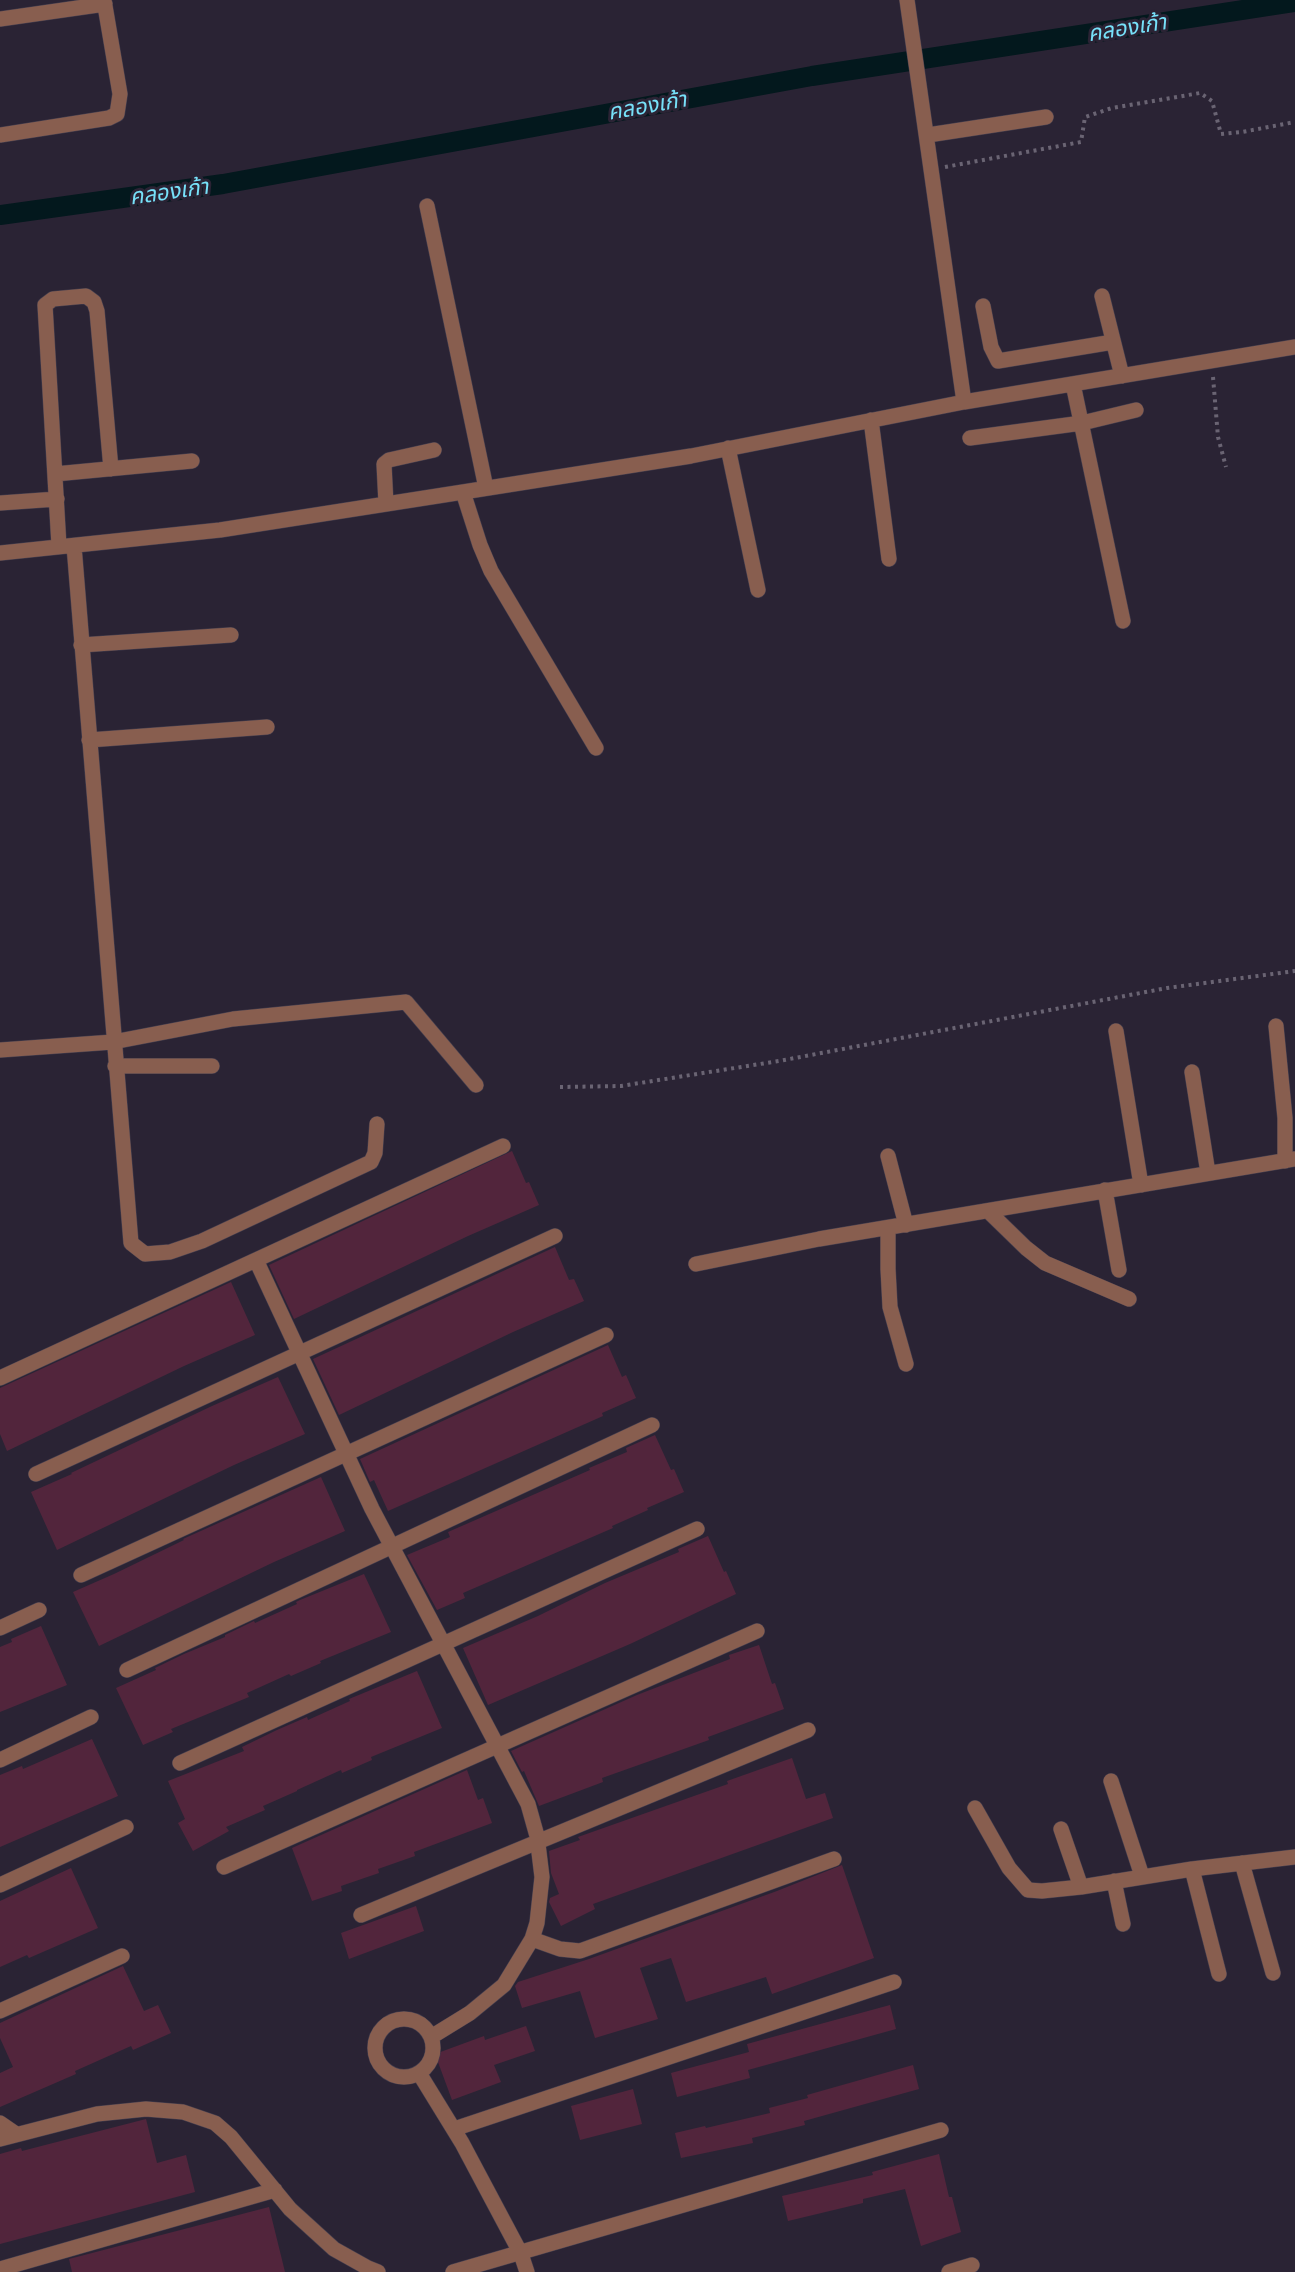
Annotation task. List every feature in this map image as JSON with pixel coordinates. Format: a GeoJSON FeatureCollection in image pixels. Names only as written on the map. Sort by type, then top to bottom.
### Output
{"type":"FeatureCollection","features":[{"type":"Feature","properties":{"kind":"street"},"geometry":{"type":"LineString","coordinates":[[907,0],[928,135],[964,402]]}},
{"type":"Feature","properties":{"kind":"street"},"geometry":{"type":"LineString","coordinates":[[0,19],[105,2],[120,94],[117,114],[109,118],[0,135]]}},
{"type":"Feature","properties":{"kind":"street"},"geometry":{"type":"LineString","coordinates":[[928,135],[1046,117]]}},
{"type":"Feature","properties":{"kind":"street"},"geometry":{"type":"LineString","coordinates":[[427,206],[486,488]]}},
{"type":"Feature","properties":{"kind":"street"},"geometry":{"type":"LineString","coordinates":[[111,469],[98,311],[94,302],[86,296],[52,298],[45,305],[57,499],[81,645],[131,1243],[146,1254],[170,1252],[202,1241],[371,1162],[375,1153],[376,1124]]}},
{"type":"Feature","properties":{"kind":"street"},"geometry":{"type":"LineString","coordinates":[[1102,296],[1122,376]]}},
{"type":"Feature","properties":{"kind":"street"},"geometry":{"type":"LineString","coordinates":[[983,306],[991,347],[998,361],[1113,342]]}},
{"type":"Feature","properties":{"kind":"street"},"geometry":{"type":"LineString","coordinates":[[0,553],[220,530],[463,492],[728,448],[964,402],[1295,347]]}},
{"type":"Feature","properties":{"kind":"street"},"geometry":{"type":"LineString","coordinates":[[1073,384],[1124,621]]}},
{"type":"Feature","properties":{"kind":"street"},"geometry":{"type":"LineString","coordinates":[[970,438],[1082,423],[1136,410]]}},
{"type":"Feature","properties":{"kind":"street"},"geometry":{"type":"LineString","coordinates":[[872,420],[889,559]]}},
{"type":"Feature","properties":{"kind":"street"},"geometry":{"type":"LineString","coordinates":[[728,448],[758,590]]}},
{"type":"Feature","properties":{"kind":"street"},"geometry":{"type":"LineString","coordinates":[[386,504],[384,464],[389,460],[434,450]]}},
{"type":"Feature","properties":{"kind":"street"},"geometry":{"type":"LineString","coordinates":[[56,474],[192,461]]}},
{"type":"Feature","properties":{"kind":"street"},"geometry":{"type":"LineString","coordinates":[[463,492],[491,571],[596,748]]}},
{"type":"Feature","properties":{"kind":"street"},"geometry":{"type":"LineString","coordinates":[[0,503],[57,499]]}},
{"type":"Feature","properties":{"kind":"street"},"geometry":{"type":"LineString","coordinates":[[81,645],[231,635]]}},
{"type":"Feature","properties":{"kind":"street"},"geometry":{"type":"LineString","coordinates":[[89,740],[267,727]]}},
{"type":"Feature","properties":{"kind":"street"},"geometry":{"type":"LineString","coordinates":[[0,1050],[113,1042],[233,1019],[406,1002],[476,1085]]}},
{"type":"Feature","properties":{"kind":"street"},"geometry":{"type":"LineString","coordinates":[[696,1264],[819,1239],[1290,1160],[1275,1026]]}},
{"type":"Feature","properties":{"kind":"street"},"geometry":{"type":"LineString","coordinates":[[1116,1031],[1141,1185]]}},
{"type":"Feature","properties":{"kind":"street"},"geometry":{"type":"LineString","coordinates":[[115,1066],[212,1066]]}},
{"type":"Feature","properties":{"kind":"street"},"geometry":{"type":"LineString","coordinates":[[1192,1072],[1208,1173]]}},
{"type":"Feature","properties":{"kind":"street"},"geometry":{"type":"LineString","coordinates":[[0,1378],[503,1146]]}},
{"type":"Feature","properties":{"kind":"street"},"geometry":{"type":"LineString","coordinates":[[888,1156],[906,1225]]}},
{"type":"Feature","properties":{"kind":"street"},"geometry":{"type":"LineString","coordinates":[[1105,1190],[1119,1270]]}},
{"type":"Feature","properties":{"kind":"street"},"geometry":{"type":"LineString","coordinates":[[988,1211],[1045,1263],[1129,1299]]}},
{"type":"Feature","properties":{"kind":"street"},"geometry":{"type":"LineString","coordinates":[[888,1228],[890,1307],[906,1364]]}},
{"type":"Feature","properties":{"kind":"street"},"geometry":{"type":"LineString","coordinates":[[36,1474],[555,1236]]}},
{"type":"Feature","properties":{"kind":"street"},"geometry":{"type":"LineString","coordinates":[[256,1260],[392,1546],[528,1804],[537,1842],[542,1877],[537,1923],[532,1939],[504,1985],[470,2013],[431,2037]]}},
{"type":"Feature","properties":{"kind":"street"},"geometry":{"type":"LineString","coordinates":[[81,1575],[606,1335]]}},
{"type":"Feature","properties":{"kind":"street"},"geometry":{"type":"LineString","coordinates":[[127,1670],[652,1425]]}},
{"type":"Feature","properties":{"kind":"street"},"geometry":{"type":"LineString","coordinates":[[180,1763],[697,1529]]}},
{"type":"Feature","properties":{"kind":"street"},"geometry":{"type":"LineString","coordinates":[[0,1628],[39,1610]]}},
{"type":"Feature","properties":{"kind":"street"},"geometry":{"type":"LineString","coordinates":[[224,1867],[757,1631]]}},
{"type":"Feature","properties":{"kind":"street"},"geometry":{"type":"LineString","coordinates":[[0,1760],[91,1717]]}},
{"type":"Feature","properties":{"kind":"street"},"geometry":{"type":"LineString","coordinates":[[361,1914],[808,1730]]}},
{"type":"Feature","properties":{"kind":"street"},"geometry":{"type":"LineString","coordinates":[[1111,1781],[1142,1876]]}},
{"type":"Feature","properties":{"kind":"street"},"geometry":{"type":"LineString","coordinates":[[975,1808],[1009,1868],[1028,1890],[1081,1887],[1142,1876],[1242,1863],[1294,1862]]}},
{"type":"Feature","properties":{"kind":"street"},"geometry":{"type":"LineString","coordinates":[[0,1885],[126,1827]]}},
{"type":"Feature","properties":{"kind":"street"},"geometry":{"type":"LineString","coordinates":[[1061,1829],[1081,1887]]}},
{"type":"Feature","properties":{"kind":"street"},"geometry":{"type":"LineString","coordinates":[[532,1939],[560,1949],[580,1951],[834,1859]]}},
{"type":"Feature","properties":{"kind":"street"},"geometry":{"type":"LineString","coordinates":[[1242,1863],[1273,1973]]}},
{"type":"Feature","properties":{"kind":"street"},"geometry":{"type":"LineString","coordinates":[[1192,1869],[1219,1974]]}},
{"type":"Feature","properties":{"kind":"street"},"geometry":{"type":"LineString","coordinates":[[1114,1881],[1123,1924]]}},
{"type":"Feature","properties":{"kind":"street"},"geometry":{"type":"LineString","coordinates":[[0,2011],[122,1956]]}},
{"type":"Feature","properties":{"kind":"street"},"geometry":{"type":"LineString","coordinates":[[454,2129],[894,1982]]}},
{"type":"Feature","properties":{"kind":"street"},"geometry":{"type":"LineString","coordinates":[[408,2019],[418,2022],[431,2037],[433,2047],[431,2057],[427,2066],[419,2073],[402,2077],[385,2070],[376,2054],[377,2037],[389,2023],[408,2019]]}},
{"type":"Feature","properties":{"kind":"street"},"geometry":{"type":"LineString","coordinates":[[419,2073],[454,2129],[521,2254],[527,2272]]}},
{"type":"Feature","properties":{"kind":"street"},"geometry":{"type":"LineString","coordinates":[[0,2139],[97,2114],[146,2109],[183,2112],[214,2123],[231,2137],[290,2209],[334,2249],[378,2272]]}},
{"type":"Feature","properties":{"kind":"street"},"geometry":{"type":"LineString","coordinates":[[0,2123],[16,2134]]}},
{"type":"Feature","properties":{"kind":"street"},"geometry":{"type":"LineString","coordinates":[[453,2272],[941,2130]]}},
{"type":"Feature","properties":{"kind":"street"},"geometry":{"type":"LineString","coordinates":[[0,2269],[275,2190]]}},
{"type":"Feature","properties":{"kind":"street"},"geometry":{"type":"LineString","coordinates":[[949,2272],[972,2265]]}},
{"type":"Feature","properties":{"kind":"path"},"geometry":{"type":"LineString","coordinates":[[932,169],[1082,142],[1085,117],[1112,108],[1200,93],[1212,101],[1221,134],[1295,122]]}},
{"type":"Feature","properties":{"kind":"path"},"geometry":{"type":"LineString","coordinates":[[1212,361],[1218,437],[1226,467]]}},
{"type":"Feature","properties":{"kind":"path"},"geometry":{"type":"LineString","coordinates":[[560,1087],[621,1086],[779,1062],[1167,988],[1295,971]]}},
{"type":"Feature","properties":{"kind":"building"},"geometry":{"type":"Polygon","coordinates":[[[512,1151],[539,1205],[468,1236],[294,1319],[269,1265],[512,1151]]]}},
{"type":"Feature","properties":{"kind":"building"},"geometry":{"type":"Polygon","coordinates":[[[555,1247],[569,1280],[574,1279],[584,1301],[513,1332],[339,1415],[313,1359],[555,1247]]]}},
{"type":"Feature","properties":{"kind":"building"},"geometry":{"type":"Polygon","coordinates":[[[231,1282],[255,1335],[184,1366],[7,1451],[0,1434],[0,1388],[231,1282]]]}},
{"type":"Feature","properties":{"kind":"building"},"geometry":{"type":"Polygon","coordinates":[[[608,1345],[622,1377],[626,1375],[636,1398],[602,1413],[603,1416],[388,1511],[374,1480],[370,1482],[360,1459],[608,1345]]]}},
{"type":"Feature","properties":{"kind":"building"},"geometry":{"type":"Polygon","coordinates":[[[278,1377],[305,1434],[234,1465],[57,1550],[31,1492],[278,1377]]]}},
{"type":"Feature","properties":{"kind":"building"},"geometry":{"type":"Polygon","coordinates":[[[655,1435],[684,1492],[647,1508],[648,1510],[612,1526],[613,1528],[463,1593],[465,1598],[437,1610],[407,1555],[450,1537],[448,1532],[590,1470],[589,1468],[627,1452],[626,1448],[655,1435]]]}},
{"type":"Feature","properties":{"kind":"building"},"geometry":{"type":"Polygon","coordinates":[[[321,1477],[345,1531],[274,1562],[99,1646],[73,1592],[183,1539],[321,1477]]]}},
{"type":"Feature","properties":{"kind":"building"},"geometry":{"type":"Polygon","coordinates":[[[708,1536],[736,1594],[630,1644],[488,1705],[463,1648],[679,1552],[678,1549],[708,1536]]]}},
{"type":"Feature","properties":{"kind":"building"},"geometry":{"type":"Polygon","coordinates":[[[364,1574],[391,1632],[247,1693],[249,1697],[171,1729],[173,1732],[143,1745],[116,1688],[254,1621],[255,1623],[297,1604],[296,1602],[300,1600],[364,1574]]]}},
{"type":"Feature","properties":{"kind":"building"},"geometry":{"type":"Polygon","coordinates":[[[41,1626],[67,1685],[0,1712],[0,1647],[12,1642],[11,1639],[41,1626]]]}},
{"type":"Feature","properties":{"kind":"building"},"geometry":{"type":"Polygon","coordinates":[[[759,1645],[772,1684],[775,1683],[784,1709],[708,1737],[709,1740],[602,1778],[603,1782],[539,1806],[524,1771],[522,1772],[511,1751],[637,1695],[730,1659],[729,1655],[759,1645]]]}},
{"type":"Feature","properties":{"kind":"building"},"geometry":{"type":"Polygon","coordinates":[[[417,1671],[442,1728],[371,1757],[372,1760],[342,1773],[341,1770],[263,1806],[265,1810],[226,1827],[229,1831],[193,1851],[178,1823],[185,1819],[168,1781],[244,1751],[242,1747],[277,1730],[307,1717],[308,1720],[350,1701],[349,1699],[417,1671]]]}},
{"type":"Feature","properties":{"kind":"building"},"geometry":{"type":"Polygon","coordinates":[[[92,1739],[118,1796],[0,1847],[0,1775],[22,1766],[23,1769],[92,1739]]]}},
{"type":"Feature","properties":{"kind":"building"},"geometry":{"type":"Polygon","coordinates":[[[792,1758],[806,1799],[825,1793],[833,1818],[593,1904],[595,1909],[561,1926],[549,1902],[550,1898],[559,1894],[551,1873],[549,1851],[580,1840],[578,1837],[728,1784],[727,1781],[792,1758]]]}},
{"type":"Feature","properties":{"kind":"building"},"geometry":{"type":"Polygon","coordinates":[[[467,1770],[478,1800],[483,1798],[492,1823],[414,1852],[415,1856],[378,1869],[379,1873],[341,1886],[342,1891],[312,1901],[292,1848],[467,1770]]]}},
{"type":"Feature","properties":{"kind":"building"},"geometry":{"type":"Polygon","coordinates":[[[842,1865],[874,1958],[772,1994],[766,1977],[686,2002],[671,1958],[640,1968],[658,2019],[595,2038],[580,1991],[522,2008],[515,1986],[518,1982],[589,1959],[842,1865]]]}},
{"type":"Feature","properties":{"kind":"building"},"geometry":{"type":"Polygon","coordinates":[[[71,1868],[98,1928],[29,1958],[27,1955],[0,1967],[0,1901],[71,1868]]]}},
{"type":"Feature","properties":{"kind":"building"},"geometry":{"type":"Polygon","coordinates":[[[416,1906],[424,1931],[349,1959],[341,1933],[416,1906]]]}},
{"type":"Feature","properties":{"kind":"building"},"geometry":{"type":"Polygon","coordinates":[[[123,1966],[144,2011],[158,2005],[171,2033],[133,2050],[131,2046],[75,2071],[76,2074],[0,2107],[0,2073],[13,2067],[0,2038],[0,2023],[123,1966]]]}},
{"type":"Feature","properties":{"kind":"building"},"geometry":{"type":"Polygon","coordinates":[[[890,2005],[896,2029],[748,2070],[750,2078],[677,2097],[671,2073],[749,2052],[747,2044],[890,2005]]]}},
{"type":"Feature","properties":{"kind":"building"},"geometry":{"type":"Polygon","coordinates":[[[526,2026],[535,2051],[494,2065],[501,2082],[452,2100],[435,2054],[484,2036],[485,2040],[526,2026]]]}},
{"type":"Feature","properties":{"kind":"building"},"geometry":{"type":"Polygon","coordinates":[[[913,2065],[919,2089],[804,2121],[805,2125],[752,2138],[753,2143],[681,2158],[675,2133],[770,2113],[769,2108],[808,2098],[807,2095],[913,2065]]]}},
{"type":"Feature","properties":{"kind":"building"},"geometry":{"type":"Polygon","coordinates":[[[633,2089],[642,2124],[580,2140],[571,2106],[633,2089]]]}},
{"type":"Feature","properties":{"kind":"building"},"geometry":{"type":"Polygon","coordinates":[[[146,2119],[157,2163],[186,2155],[195,2192],[0,2244],[0,2154],[21,2148],[22,2151],[146,2119]]]}},
{"type":"Feature","properties":{"kind":"building"},"geometry":{"type":"Polygon","coordinates":[[[939,2154],[949,2197],[952,2197],[961,2232],[921,2246],[905,2189],[863,2199],[863,2203],[788,2221],[782,2196],[873,2175],[872,2172],[939,2154]]]}},
{"type":"Feature","properties":{"kind":"building"},"geometry":{"type":"Polygon","coordinates":[[[269,2207],[285,2272],[72,2272],[69,2259],[269,2207]]]}},
{"type":"Feature","properties":{"kind":"waterway","name":"คลองเก้า"},"geometry":{"type":"LineString","coordinates":[[0,215],[223,184],[812,76],[1295,2]]}}]}
